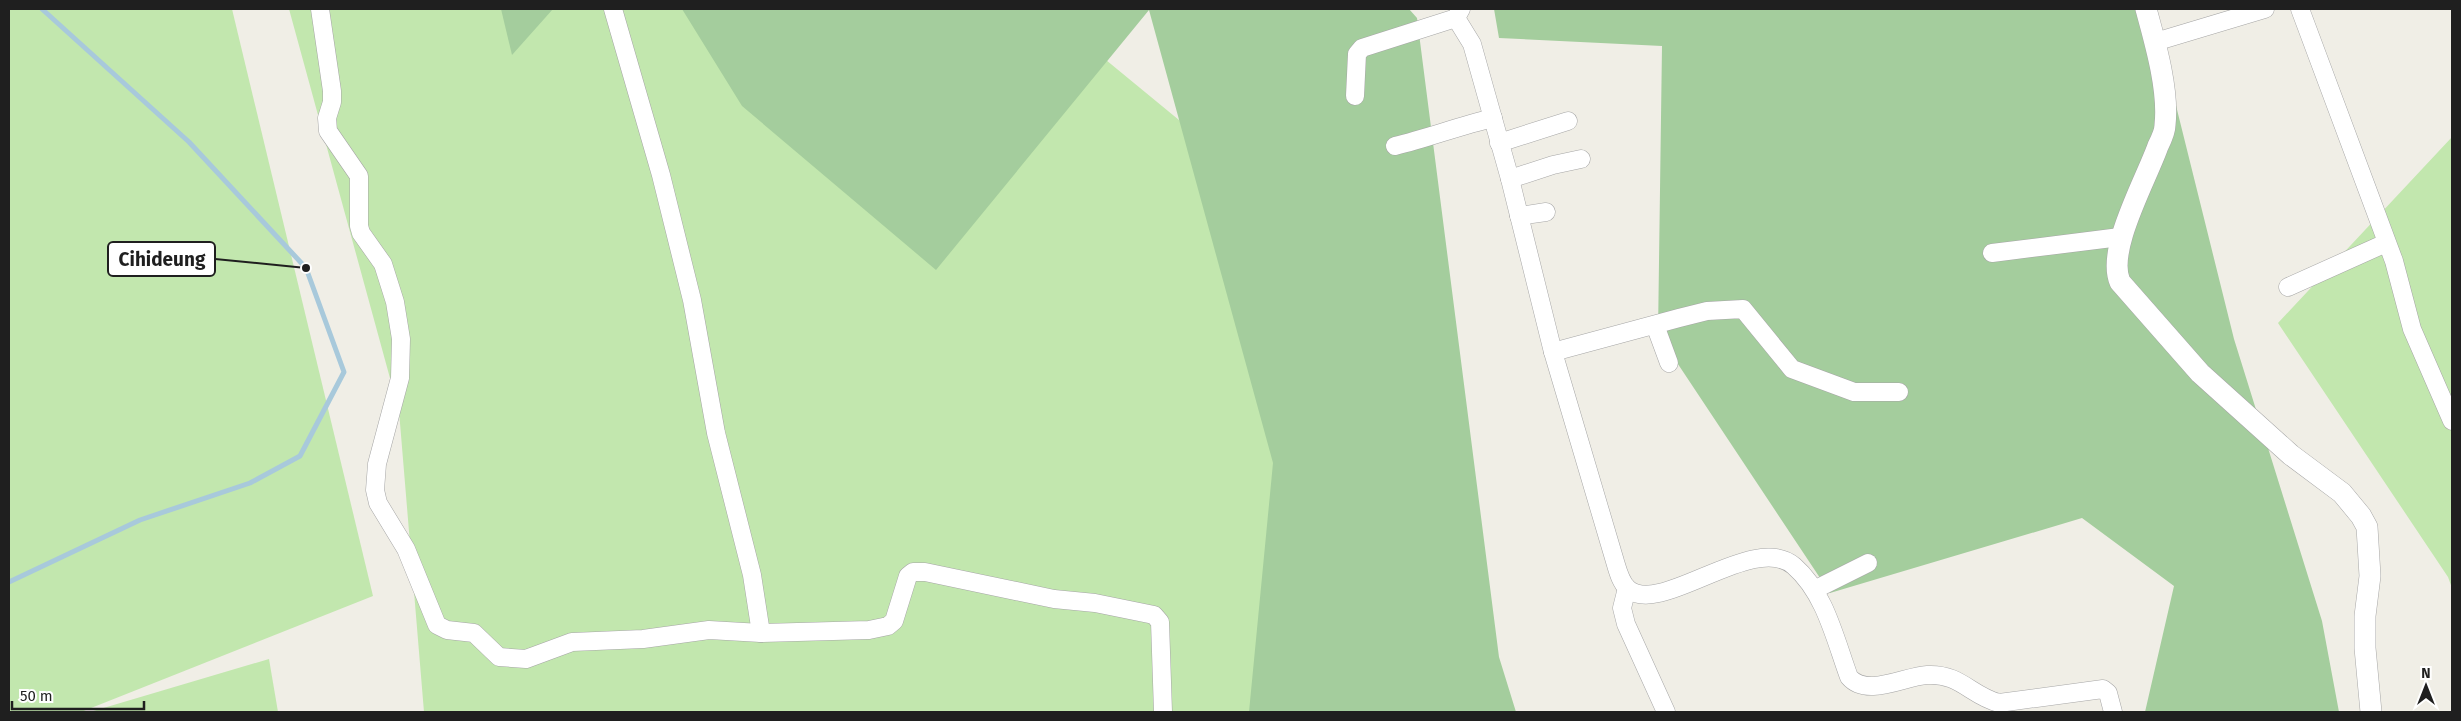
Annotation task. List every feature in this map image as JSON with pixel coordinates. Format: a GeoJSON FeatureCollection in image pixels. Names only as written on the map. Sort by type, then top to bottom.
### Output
{"type":"FeatureCollection","features":[{"type":"Feature","properties":{"kind":"street"},"geometry":{"type":"LineString","coordinates":[[320,9],[332,91],[332,102],[327,118],[328,131],[359,176],[359,226],[383,264],[395,302],[400,330],[400,378],[377,464],[375,490],[378,503],[406,548],[437,624],[447,630],[474,633],[493,653],[507,658],[534,657],[572,642],[643,639],[709,630],[761,633],[869,630],[888,626],[894,621],[908,576],[918,571],[1054,599],[1154,614],[1160,622],[1163,712]]}},
{"type":"Feature","properties":{"kind":"street"},"geometry":{"type":"LineString","coordinates":[[613,9],[661,175],[692,300],[716,433],[752,575],[761,633]]}},
{"type":"Feature","properties":{"kind":"street"},"geometry":{"type":"LineString","coordinates":[[2146,9],[2155,42],[2165,99],[2165,126],[2148,175],[2120,237],[2116,270],[2120,282],[2200,373],[2291,455],[2342,493],[2358,511],[2367,527],[2370,576],[2365,616],[2365,648],[2371,712]]}},
{"type":"Feature","properties":{"kind":"street"},"geometry":{"type":"LineString","coordinates":[[2155,42],[2264,9]]}},
{"type":"Feature","properties":{"kind":"street"},"geometry":{"type":"LineString","coordinates":[[2300,9],[2394,261],[2412,329],[2452,421]]}},
{"type":"Feature","properties":{"kind":"street"},"geometry":{"type":"LineString","coordinates":[[1355,96],[1357,54],[1362,48],[1458,13],[1472,44],[1493,118],[1498,143],[1510,179],[1553,352],[1614,558],[1627,588],[1634,593],[1644,594],[1662,591],[1754,558],[1773,556],[1794,565],[1816,589],[1849,677],[1861,685],[1871,686],[1926,675],[1942,675],[1952,677],[1991,701],[1999,703],[2103,689],[2108,693],[2113,712]]}},
{"type":"Feature","properties":{"kind":"street"},"geometry":{"type":"LineString","coordinates":[[1395,146],[1424,139],[1450,128],[1493,118]]}},
{"type":"Feature","properties":{"kind":"street"},"geometry":{"type":"LineString","coordinates":[[1498,143],[1568,120]]}},
{"type":"Feature","properties":{"kind":"street"},"geometry":{"type":"LineString","coordinates":[[1510,179],[1553,165],[1581,159]]}},
{"type":"Feature","properties":{"kind":"street"},"geometry":{"type":"LineString","coordinates":[[1519,216],[1546,212]]}},
{"type":"Feature","properties":{"kind":"street"},"geometry":{"type":"LineString","coordinates":[[1992,253],[2120,237]]}},
{"type":"Feature","properties":{"kind":"street"},"geometry":{"type":"LineString","coordinates":[[2288,288],[2386,243]]}},
{"type":"Feature","properties":{"kind":"street"},"geometry":{"type":"LineString","coordinates":[[1553,352],[1603,339],[1617,333],[1707,311],[1744,310],[1792,369],[1854,392],[1899,392]]}},
{"type":"Feature","properties":{"kind":"street"},"geometry":{"type":"LineString","coordinates":[[1656,325],[1669,363]]}},
{"type":"Feature","properties":{"kind":"street"},"geometry":{"type":"LineString","coordinates":[[1816,589],[1868,563]]}},
{"type":"Feature","properties":{"kind":"street"},"geometry":{"type":"LineString","coordinates":[[1627,588],[1622,608],[1626,624],[1666,712]]}},
{"type":"Feature","properties":{"kind":"green space"},"geometry":{"type":"Polygon","coordinates":[[[9,9],[232,9],[373,596],[81,712],[9,712],[9,9]]]}},
{"type":"Feature","properties":{"kind":"green space"},"geometry":{"type":"Polygon","coordinates":[[[289,9],[1044,9],[1388,292],[1328,712],[424,712],[399,411],[289,9]]]}},
{"type":"Feature","properties":{"kind":"green space"},"geometry":{"type":"Polygon","coordinates":[[[501,9],[553,9],[512,55],[501,9]]]}},
{"type":"Feature","properties":{"kind":"green space"},"geometry":{"type":"Polygon","coordinates":[[[682,9],[1409,9],[1417,18],[1499,657],[1516,712],[1249,712],[1273,463],[1149,10],[936,270],[742,106],[682,9]]]}},
{"type":"Feature","properties":{"kind":"green space"},"geometry":{"type":"Polygon","coordinates":[[[1494,9],[2152,9],[2234,339],[2322,621],[2339,712],[2145,712],[2174,586],[2082,518],[1830,593],[1658,334],[1662,46],[1499,38],[1494,9]]]}},
{"type":"Feature","properties":{"kind":"green space"},"geometry":{"type":"Polygon","coordinates":[[[2452,137],[2452,588],[2448,577],[2278,323],[2452,137]]]}},
{"type":"Feature","properties":{"kind":"green space"},"geometry":{"type":"Polygon","coordinates":[[[269,659],[278,712],[90,712],[269,659]]]}},
{"type":"Feature","properties":{"kind":"waterway"},"geometry":{"type":"LineString","coordinates":[[9,582],[140,520],[250,483],[300,456],[344,372],[306,268],[189,142],[42,9]]}},
{"type":"Feature","properties":{"kind":"place","name":"Cihideung"},"geometry":{"type":"Point","coordinates":[306,268]}}]}
